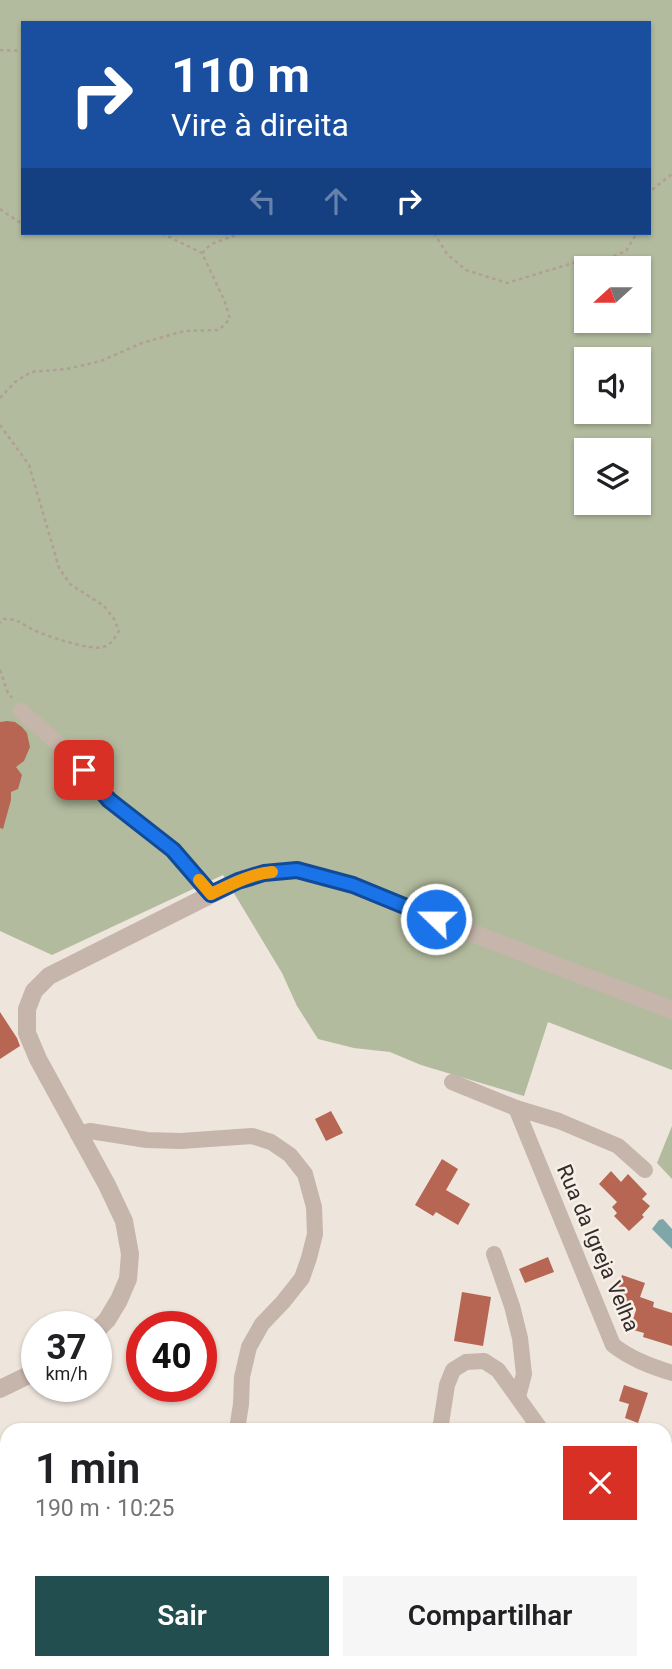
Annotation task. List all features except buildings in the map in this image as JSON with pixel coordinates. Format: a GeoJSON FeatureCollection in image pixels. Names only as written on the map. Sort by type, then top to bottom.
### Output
{"type":"FeatureCollection","features":[{"type":"Feature","properties":{"kind":"street"},"geometry":{"type":"LineString","coordinates":[[21,711],[71,755],[109,800],[173,850],[211,894]]}},
{"type":"Feature","properties":{"kind":"street"},"geometry":{"type":"LineString","coordinates":[[112,1312],[128,1279],[130,1254],[124,1221],[38,1059],[27,1033],[27,1009],[34,991],[49,976],[238,881],[264,873],[297,870],[353,885],[672,1010]]}},
{"type":"Feature","properties":{"kind":"street"},"geometry":{"type":"LineString","coordinates":[[452,1082],[516,1108],[559,1121],[618,1146],[645,1170]]}},
{"type":"Feature","properties":{"kind":"street","name":"Rua da Igreja Velha"},"geometry":{"type":"LineString","coordinates":[[516,1108],[613,1345],[642,1363],[672,1373]]}},
{"type":"Feature","properties":{"kind":"street"},"geometry":{"type":"LineString","coordinates":[[78,1134],[90,1131],[147,1140],[181,1141],[252,1136],[271,1142],[290,1156],[305,1174],[314,1206],[315,1234],[309,1258],[302,1278],[262,1324],[250,1347],[242,1377],[238,1423]]}},
{"type":"Feature","properties":{"kind":"street"},"geometry":{"type":"LineString","coordinates":[[494,1254],[520,1338],[524,1374],[518,1397]]}},
{"type":"Feature","properties":{"kind":"street"},"geometry":{"type":"LineString","coordinates":[[441,1423],[447,1385],[453,1370],[466,1362],[484,1361],[498,1370],[536,1423]]}},
{"type":"Feature","properties":{"kind":"street"},"geometry":{"type":"LineString","coordinates":[[0,1389],[21,1379]]}},
{"type":"Feature","properties":{"kind":"path"},"geometry":{"type":"LineString","coordinates":[[0,50],[21,51]]}},
{"type":"Feature","properties":{"kind":"path"},"geometry":{"type":"LineString","coordinates":[[651,192],[672,174]]}},
{"type":"Feature","properties":{"kind":"path"},"geometry":{"type":"LineString","coordinates":[[0,209],[21,222]]}},
{"type":"Feature","properties":{"kind":"path"},"geometry":{"type":"LineString","coordinates":[[0,398],[15,382],[31,372],[66,369],[101,361],[142,343],[184,331],[219,330],[230,319],[202,253],[165,235]]}},
{"type":"Feature","properties":{"kind":"path"},"geometry":{"type":"LineString","coordinates":[[202,253],[211,244],[236,235]]}},
{"type":"Feature","properties":{"kind":"path"},"geometry":{"type":"LineString","coordinates":[[436,235],[447,254],[466,270],[507,283],[583,260],[604,260],[626,251],[636,235]]}},
{"type":"Feature","properties":{"kind":"path"},"geometry":{"type":"LineString","coordinates":[[0,425],[29,466],[59,568],[70,584],[104,606],[114,619],[118,631],[113,641],[102,648],[86,647],[54,638],[16,619],[3,619],[0,623]]}},
{"type":"Feature","properties":{"kind":"path"},"geometry":{"type":"LineString","coordinates":[[0,670],[9,693],[21,711]]}},
{"type":"Feature","properties":{"kind":"green space"},"geometry":{"type":"Polygon","coordinates":[[[0,0],[672,0],[672,1070],[548,1022],[524,1096],[421,1065],[390,1052],[354,1048],[318,1039],[223,875],[52,955],[0,931],[0,0]]]}},
{"type":"Feature","properties":{"kind":"green space"},"geometry":{"type":"Polygon","coordinates":[[[672,1126],[672,1179],[657,1163],[672,1126]]]}},
{"type":"Feature","properties":{"kind":"water"},"geometry":{"type":"Polygon","coordinates":[[[663,1219],[672,1229],[672,1249],[652,1229],[663,1219]]]}},
{"type":"Feature","properties":{"kind":"slow traffic"},"geometry":{"type":"LineString","coordinates":[[199,880],[211,894],[238,881],[272,872]]}},
{"type":"Feature","properties":{"kind":"route"},"geometry":{"type":"LineString","coordinates":[[84,770],[109,800],[173,850],[211,894],[238,881],[264,873],[297,870],[353,885],[436,919]]}}]}
